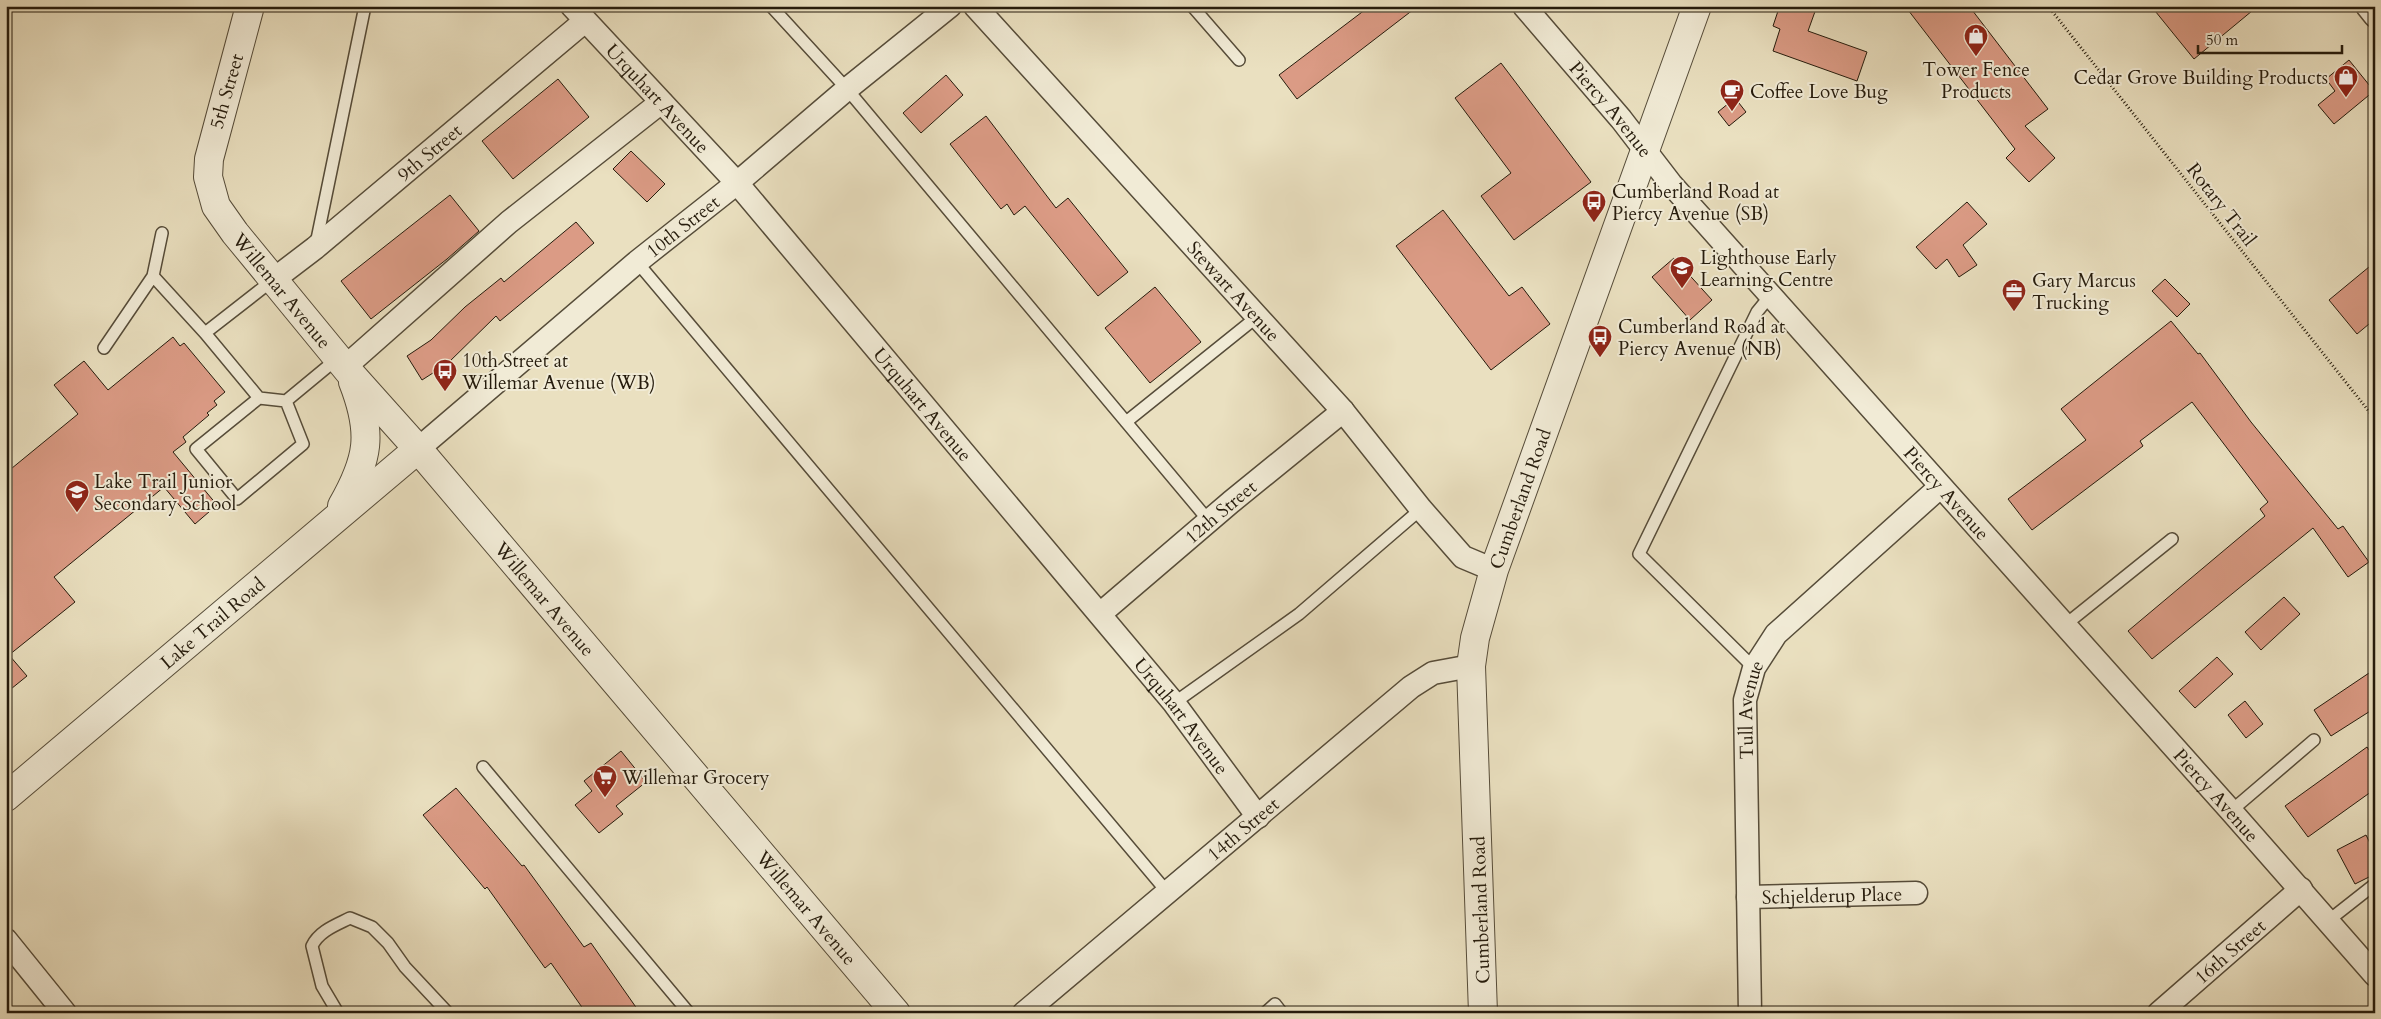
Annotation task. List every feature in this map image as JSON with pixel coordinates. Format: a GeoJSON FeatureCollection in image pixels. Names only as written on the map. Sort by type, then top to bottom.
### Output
{"type":"FeatureCollection","features":[{"type":"Feature","properties":{"kind":"street","name":"5th Street"},"geometry":{"type":"LineString","coordinates":[[208,177],[212,142],[250,6]]}},
{"type":"Feature","properties":{"kind":"street","name":"10th Street"},"geometry":{"type":"LineString","coordinates":[[418,449],[637,262],[737,183],[950,6]]}},
{"type":"Feature","properties":{"kind":"street","name":"Stewart Avenue"},"geometry":{"type":"LineString","coordinates":[[975,6],[1343,411],[1421,509],[1463,557],[1494,570]]}},
{"type":"Feature","properties":{"kind":"street","name":"Piercy Avenue"},"geometry":{"type":"LineString","coordinates":[[1524,6],[1647,150],[1671,184],[1940,487],[2231,810],[2375,975]]}},
{"type":"Feature","properties":{"kind":"street","name":"Cumberland Road"},"geometry":{"type":"LineString","coordinates":[[1483,1013],[1471,666],[1475,638],[1494,570],[1698,6]]}},
{"type":"Feature","properties":{"kind":"street"},"geometry":{"type":"LineString","coordinates":[[2367,6],[2375,16]]}},
{"type":"Feature","properties":{"kind":"street","name":"9th Street"},"geometry":{"type":"LineString","coordinates":[[273,280],[315,248],[579,14]]}},
{"type":"Feature","properties":{"kind":"street","name":"Urquhart Avenue"},"geometry":{"type":"LineString","coordinates":[[579,14],[737,183],[1174,703],[1258,817]]}},
{"type":"Feature","properties":{"kind":"street"},"geometry":{"type":"LineString","coordinates":[[334,520],[358,479],[364,458],[365,420],[344,366],[509,222],[662,103]]}},
{"type":"Feature","properties":{"kind":"street","name":"Willemar Avenue"},"geometry":{"type":"LineString","coordinates":[[208,177],[216,206],[273,280],[344,366],[418,449],[887,1010]]}},
{"type":"Feature","properties":{"kind":"street","name":"12th Street"},"geometry":{"type":"LineString","coordinates":[[1100,614],[1343,411]]}},
{"type":"Feature","properties":{"kind":"street","name":"Lake Trail Road"},"geometry":{"type":"LineString","coordinates":[[6,797],[418,449]]}},
{"type":"Feature","properties":{"kind":"street","name":"Tull Avenue"},"geometry":{"type":"LineString","coordinates":[[1750,1013],[1745,700],[1754,668],[1776,634],[1940,487]]}},
{"type":"Feature","properties":{"kind":"street","name":"14th Street"},"geometry":{"type":"LineString","coordinates":[[1024,1013],[1411,687],[1433,672],[1471,666]]}},
{"type":"Feature","properties":{"kind":"street","name":"16th Street"},"geometry":{"type":"LineString","coordinates":[[2171,1009],[2301,890]]}},
{"type":"Feature","properties":{"kind":"street","name":"Schjelderup Place"},"geometry":{"type":"LineString","coordinates":[[1748,896],[1916,893]]}},
{"type":"Feature","properties":{"kind":"street"},"geometry":{"type":"LineString","coordinates":[[6,940],[65,1013]]}},
{"type":"Feature","properties":{"kind":"lane"},"geometry":{"type":"LineString","coordinates":[[315,248],[365,6]]}},
{"type":"Feature","properties":{"kind":"lane"},"geometry":{"type":"LineString","coordinates":[[771,6],[847,90],[1209,521]]}},
{"type":"Feature","properties":{"kind":"lane"},"geometry":{"type":"LineString","coordinates":[[1192,6],[1239,60]]}},
{"type":"Feature","properties":{"kind":"lane"},"geometry":{"type":"LineString","coordinates":[[104,348],[153,276],[162,233]]}},
{"type":"Feature","properties":{"kind":"lane"},"geometry":{"type":"LineString","coordinates":[[637,262],[1168,893]]}},
{"type":"Feature","properties":{"kind":"lane"},"geometry":{"type":"LineString","coordinates":[[153,276],[205,333],[259,398],[286,401],[344,366]]}},
{"type":"Feature","properties":{"kind":"lane"},"geometry":{"type":"LineString","coordinates":[[205,333],[273,280]]}},
{"type":"Feature","properties":{"kind":"lane"},"geometry":{"type":"LineString","coordinates":[[1754,668],[1639,554],[1757,312],[1770,296]]}},
{"type":"Feature","properties":{"kind":"lane"},"geometry":{"type":"LineString","coordinates":[[1126,422],[1258,316]]}},
{"type":"Feature","properties":{"kind":"lane"},"geometry":{"type":"LineString","coordinates":[[259,398],[196,449],[237,499],[303,444],[286,401]]}},
{"type":"Feature","properties":{"kind":"lane"},"geometry":{"type":"LineString","coordinates":[[1174,703],[1299,614],[1421,509]]}},
{"type":"Feature","properties":{"kind":"lane"},"geometry":{"type":"LineString","coordinates":[[2065,625],[2172,539]]}},
{"type":"Feature","properties":{"kind":"lane"},"geometry":{"type":"LineString","coordinates":[[2231,810],[2314,740]]}},
{"type":"Feature","properties":{"kind":"lane"},"geometry":{"type":"LineString","coordinates":[[483,767],[689,1013]]}},
{"type":"Feature","properties":{"kind":"lane"},"geometry":{"type":"LineString","coordinates":[[2328,921],[2375,884]]}},
{"type":"Feature","properties":{"kind":"lane"},"geometry":{"type":"LineString","coordinates":[[338,1013],[322,986],[312,946],[315,940],[329,928],[350,918],[372,926],[388,942],[405,967],[448,1013]]}},
{"type":"Feature","properties":{"kind":"lane"},"geometry":{"type":"LineString","coordinates":[[1265,1013],[1275,1004],[1282,1013]]}},
{"type":"Feature","properties":{"kind":"path","name":"Rotary Trail"},"geometry":{"type":"LineString","coordinates":[[2048,6],[2375,419]]}},
{"type":"Feature","properties":{"kind":"building"},"geometry":{"type":"Polygon","coordinates":[[[1370,6],[1418,6],[1297,99],[1279,75],[1370,6]]]}},
{"type":"Feature","properties":{"kind":"building"},"geometry":{"type":"Polygon","coordinates":[[[1787,6],[1817,6],[1808,31],[1867,52],[1857,81],[1773,51],[1780,29],[1773,26],[1779,8],[1786,11],[1787,6]]]}},
{"type":"Feature","properties":{"kind":"building","name":"Tower Fence Products"},"geometry":{"type":"Polygon","coordinates":[[[1905,6],[1969,6],[2048,109],[2025,126],[2055,158],[2029,182],[2006,158],[2015,149],[1905,6]]]}},
{"type":"Feature","properties":{"kind":"building"},"geometry":{"type":"Polygon","coordinates":[[[2151,6],[2258,6],[2194,59],[2151,6]]]}},
{"type":"Feature","properties":{"kind":"building","name":"Cedar Grove Building Products"},"geometry":{"type":"Polygon","coordinates":[[[2349,60],[2374,91],[2334,124],[2318,105],[2335,91],[2326,79],[2349,60]]]}},
{"type":"Feature","properties":{"kind":"building"},"geometry":{"type":"Polygon","coordinates":[[[1501,63],[1591,182],[1514,240],[1481,196],[1511,173],[1455,98],[1501,63]]]}},
{"type":"Feature","properties":{"kind":"building"},"geometry":{"type":"Polygon","coordinates":[[[946,75],[963,95],[921,133],[903,113],[946,75]]]}},
{"type":"Feature","properties":{"kind":"building"},"geometry":{"type":"Polygon","coordinates":[[[558,79],[589,117],[513,179],[482,141],[558,79]]]}},
{"type":"Feature","properties":{"kind":"building","name":"Coffee Love Bug"},"geometry":{"type":"Polygon","coordinates":[[[1735,98],[1746,112],[1729,126],[1718,112],[1735,98]]]}},
{"type":"Feature","properties":{"kind":"building"},"geometry":{"type":"Polygon","coordinates":[[[986,116],[1056,208],[1068,198],[1128,272],[1098,296],[1025,206],[1014,215],[1007,204],[1001,209],[950,144],[986,116]]]}},
{"type":"Feature","properties":{"kind":"building"},"geometry":{"type":"Polygon","coordinates":[[[631,151],[665,184],[647,202],[613,169],[631,151]]]}},
{"type":"Feature","properties":{"kind":"building"},"geometry":{"type":"Polygon","coordinates":[[[450,195],[479,231],[371,319],[341,281],[450,195]]]}},
{"type":"Feature","properties":{"kind":"building"},"geometry":{"type":"Polygon","coordinates":[[[1967,202],[1987,224],[1963,245],[1977,265],[1959,277],[1947,259],[1936,269],[1916,247],[1967,202]]]}},
{"type":"Feature","properties":{"kind":"building"},"geometry":{"type":"Polygon","coordinates":[[[1443,210],[1509,296],[1522,287],[1550,324],[1491,370],[1396,246],[1443,210]]]}},
{"type":"Feature","properties":{"kind":"building"},"geometry":{"type":"Polygon","coordinates":[[[576,222],[594,243],[500,321],[496,316],[447,364],[422,380],[407,356],[431,340],[465,307],[501,278],[504,282],[576,222]]]}},
{"type":"Feature","properties":{"kind":"building","name":"Lighthouse Early Learning Centre"},"geometry":{"type":"Polygon","coordinates":[[[1674,258],[1712,300],[1690,320],[1652,277],[1674,258]]]}},
{"type":"Feature","properties":{"kind":"building"},"geometry":{"type":"Polygon","coordinates":[[[2375,262],[2375,319],[2357,334],[2329,300],[2375,262]]]}},
{"type":"Feature","properties":{"kind":"building"},"geometry":{"type":"Polygon","coordinates":[[[2165,279],[2190,304],[2177,317],[2152,291],[2165,279]]]}},
{"type":"Feature","properties":{"kind":"building"},"geometry":{"type":"Polygon","coordinates":[[[1155,287],[1201,342],[1150,383],[1105,328],[1155,287]]]}},
{"type":"Feature","properties":{"kind":"building"},"geometry":{"type":"Polygon","coordinates":[[[2171,321],[2198,354],[2200,353],[2251,422],[2338,529],[2343,526],[2369,562],[2348,577],[2313,528],[2152,659],[2128,631],[2265,516],[2260,509],[2268,502],[2192,402],[2140,441],[2143,446],[2032,530],[2008,499],[2086,440],[2061,409],[2171,321]]]}},
{"type":"Feature","properties":{"kind":"building","name":"Lake Trail Junior Secondary School"},"geometry":{"type":"Polygon","coordinates":[[[173,337],[180,346],[184,343],[225,392],[214,401],[217,405],[207,413],[209,415],[183,437],[186,442],[173,452],[217,505],[195,524],[164,487],[54,577],[75,602],[9,655],[27,676],[6,693],[6,473],[78,414],[54,385],[84,361],[108,390],[173,337]]]}},
{"type":"Feature","properties":{"kind":"building"},"geometry":{"type":"Polygon","coordinates":[[[2284,597],[2300,614],[2261,650],[2245,632],[2284,597]]]}},
{"type":"Feature","properties":{"kind":"building"},"geometry":{"type":"Polygon","coordinates":[[[2217,657],[2233,674],[2195,708],[2179,691],[2217,657]]]}},
{"type":"Feature","properties":{"kind":"building"},"geometry":{"type":"Polygon","coordinates":[[[2375,669],[2375,708],[2331,736],[2314,710],[2375,669]]]}},
{"type":"Feature","properties":{"kind":"building"},"geometry":{"type":"Polygon","coordinates":[[[2245,701],[2263,724],[2246,738],[2228,715],[2245,701]]]}},
{"type":"Feature","properties":{"kind":"building"},"geometry":{"type":"Polygon","coordinates":[[[2375,746],[2375,789],[2308,837],[2285,806],[2367,747],[2369,750],[2375,746]]]}},
{"type":"Feature","properties":{"kind":"building","name":"Willemar Grocery"},"geometry":{"type":"Polygon","coordinates":[[[621,751],[646,782],[616,806],[623,814],[599,833],[575,805],[592,791],[584,781],[621,751]]]}},
{"type":"Feature","properties":{"kind":"building"},"geometry":{"type":"Polygon","coordinates":[[[456,788],[522,866],[524,865],[584,947],[591,943],[640,1013],[586,1013],[551,963],[545,968],[487,887],[485,889],[423,815],[456,788]]]}},
{"type":"Feature","properties":{"kind":"building"},"geometry":{"type":"Polygon","coordinates":[[[2366,835],[2375,853],[2375,874],[2355,884],[2337,850],[2366,835]]]}},
{"type":"Feature","properties":{"kind":"place","name":"Tower Fence Products"},"geometry":{"type":"Point","coordinates":[1976,57]}},
{"type":"Feature","properties":{"kind":"place","name":"Cedar Grove Building Products"},"geometry":{"type":"Point","coordinates":[2346,98]}},
{"type":"Feature","properties":{"kind":"place","name":"Coffee Love Bug"},"geometry":{"type":"Point","coordinates":[1732,112]}},
{"type":"Feature","properties":{"kind":"place","name":"Cumberland Road at Piercy Avenue (SB)"},"geometry":{"type":"Point","coordinates":[1594,223]}},
{"type":"Feature","properties":{"kind":"place","name":"Lighthouse Early Learning Centre"},"geometry":{"type":"Point","coordinates":[1682,289]}},
{"type":"Feature","properties":{"kind":"place","name":"Gary Marcus Trucking"},"geometry":{"type":"Point","coordinates":[2014,312]}},
{"type":"Feature","properties":{"kind":"place","name":"Cumberland Road at Piercy Avenue (NB)"},"geometry":{"type":"Point","coordinates":[1600,358]}},
{"type":"Feature","properties":{"kind":"place","name":"10th Street at Willemar Avenue (WB)"},"geometry":{"type":"Point","coordinates":[445,392]}},
{"type":"Feature","properties":{"kind":"place","name":"Lake Trail Junior Secondary School"},"geometry":{"type":"Point","coordinates":[77,513]}},
{"type":"Feature","properties":{"kind":"place","name":"Willemar Grocery"},"geometry":{"type":"Point","coordinates":[605,798]}}]}
